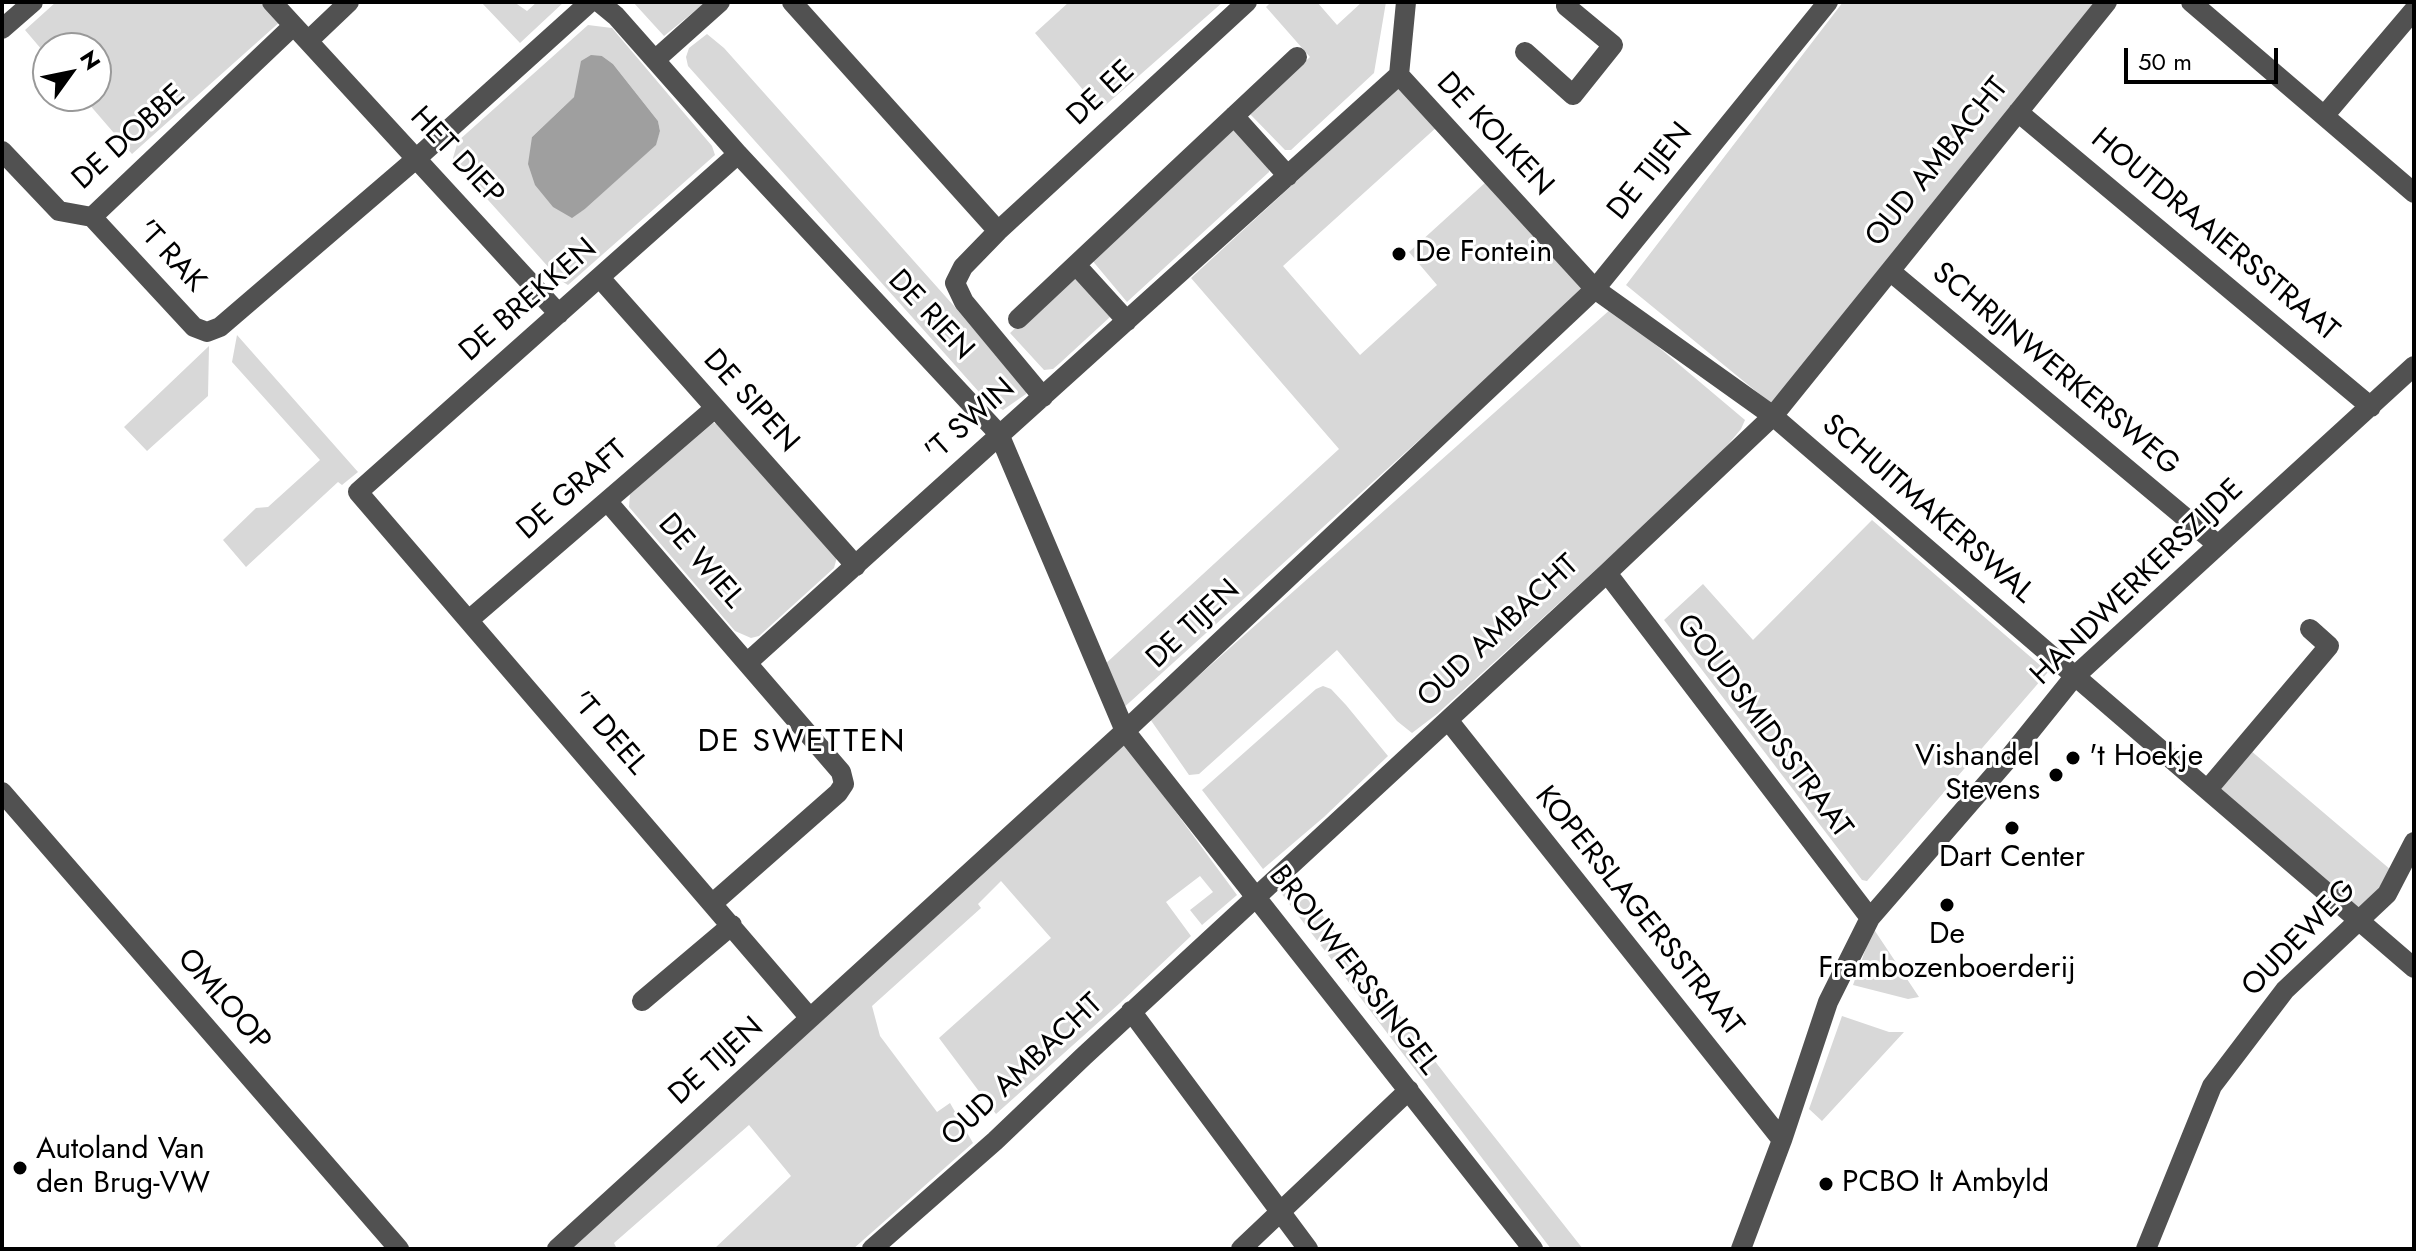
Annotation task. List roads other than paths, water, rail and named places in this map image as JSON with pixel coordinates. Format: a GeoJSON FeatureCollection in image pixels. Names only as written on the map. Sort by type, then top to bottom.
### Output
{"type":"FeatureCollection","features":[{"type":"Feature","properties":{"kind":"street"},"geometry":{"type":"LineString","coordinates":[[2,29],[33,2]]}},
{"type":"Feature","properties":{"kind":"street"},"geometry":{"type":"LineString","coordinates":[[308,41],[349,2]]}},
{"type":"Feature","properties":{"kind":"street"},"geometry":{"type":"LineString","coordinates":[[417,158],[590,2]]}},
{"type":"Feature","properties":{"kind":"street","name":"DE RIEN"},"geometry":{"type":"LineString","coordinates":[[599,2],[616,16],[738,154],[999,434],[1125,731]]}},
{"type":"Feature","properties":{"kind":"street"},"geometry":{"type":"LineString","coordinates":[[655,60],[720,2]]}},
{"type":"Feature","properties":{"kind":"street"},"geometry":{"type":"LineString","coordinates":[[792,2],[998,231]]}},
{"type":"Feature","properties":{"kind":"street","name":"DE EE"},"geometry":{"type":"LineString","coordinates":[[1043,397],[964,302],[955,283],[963,267],[998,231],[1247,2]]}},
{"type":"Feature","properties":{"kind":"street","name":"DE KOLKEN"},"geometry":{"type":"LineString","coordinates":[[1406,2],[1399,75],[1595,289]]}},
{"type":"Feature","properties":{"kind":"street"},"geometry":{"type":"LineString","coordinates":[[1525,52],[1573,95],[1613,45],[1566,6],[1568,2]]}},
{"type":"Feature","properties":{"kind":"street","name":"DE TIJEN"},"geometry":{"type":"LineString","coordinates":[[557,1249],[1125,731],[1595,289],[1828,2]]}},
{"type":"Feature","properties":{"kind":"street","name":"OUD AMBACHT"},"geometry":{"type":"LineString","coordinates":[[872,1249],[995,1141],[1773,416],[2107,2]]}},
{"type":"Feature","properties":{"kind":"street"},"geometry":{"type":"LineString","coordinates":[[2191,2],[2414,193]]}},
{"type":"Feature","properties":{"kind":"street","name":"HET DIEP"},"geometry":{"type":"LineString","coordinates":[[280,5],[293,26],[559,314]]}},
{"type":"Feature","properties":{"kind":"street"},"geometry":{"type":"LineString","coordinates":[[2324,116],[2414,10]]}},
{"type":"Feature","properties":{"kind":"street","name":"DE DOBBE"},"geometry":{"type":"LineString","coordinates":[[2,151],[59,211],[92,217],[293,26]]}},
{"type":"Feature","properties":{"kind":"street"},"geometry":{"type":"LineString","coordinates":[[1018,319],[1297,57]]}},
{"type":"Feature","properties":{"kind":"street","name":"'T SWIN"},"geometry":{"type":"LineString","coordinates":[[856,566],[1399,75]]}},
{"type":"Feature","properties":{"kind":"street","name":"HOUTDRAAIERSSTRAAT"},"geometry":{"type":"LineString","coordinates":[[2018,112],[2371,407]]}},
{"type":"Feature","properties":{"kind":"street"},"geometry":{"type":"LineString","coordinates":[[1234,116],[1288,176]]}},
{"type":"Feature","properties":{"kind":"street","name":"DE BREKKEN"},"geometry":{"type":"LineString","coordinates":[[358,492],[738,154]]}},
{"type":"Feature","properties":{"kind":"street","name":"'T RAK"},"geometry":{"type":"LineString","coordinates":[[92,217],[194,327],[207,332],[220,327],[417,158]]}},
{"type":"Feature","properties":{"kind":"street"},"geometry":{"type":"LineString","coordinates":[[1076,265],[1127,321]]}},
{"type":"Feature","properties":{"kind":"street","name":"SCHRIJNWERKERSWEG"},"geometry":{"type":"LineString","coordinates":[[1890,271],[2218,545]]}},
{"type":"Feature","properties":{"kind":"street","name":"DE SIPEN"},"geometry":{"type":"LineString","coordinates":[[600,278],[856,566]]}},
{"type":"Feature","properties":{"kind":"street","name":"SCHUITMAKERSWAL"},"geometry":{"type":"LineString","coordinates":[[1595,289],[1773,416],[2414,968]]}},
{"type":"Feature","properties":{"kind":"street","name":"HANDWERKERSZIJDE"},"geometry":{"type":"LineString","coordinates":[[1741,1249],[1782,1140],[1828,1002],[1870,918],[2008,759],[2074,677],[2414,366]]}},
{"type":"Feature","properties":{"kind":"street","name":"DE GRAFT"},"geometry":{"type":"LineString","coordinates":[[470,619],[715,408]]}},
{"type":"Feature","properties":{"kind":"street","name":"'T DEEL"},"geometry":{"type":"LineString","coordinates":[[358,492],[810,1018]]}},
{"type":"Feature","properties":{"kind":"street","name":"DE WIEL"},"geometry":{"type":"LineString","coordinates":[[607,501],[841,772],[844,784],[838,793],[713,903]]}},
{"type":"Feature","properties":{"kind":"street"},"geometry":{"type":"LineString","coordinates":[[748,662],[856,566]]}},
{"type":"Feature","properties":{"kind":"street","name":"GOUDSMIDSSTRAAT"},"geometry":{"type":"LineString","coordinates":[[1607,573],[1870,918]]}},
{"type":"Feature","properties":{"kind":"street"},"geometry":{"type":"LineString","coordinates":[[2208,789],[2329,646],[2310,629]]}},
{"type":"Feature","properties":{"kind":"street","name":"KOPERSLAGERSSTRAAT"},"geometry":{"type":"LineString","coordinates":[[1448,720],[1782,1140]]}},
{"type":"Feature","properties":{"kind":"street","name":"BROUWERSSINGEL"},"geometry":{"type":"LineString","coordinates":[[1125,731],[1533,1249]]}},
{"type":"Feature","properties":{"kind":"street","name":"OMLOOP"},"geometry":{"type":"LineString","coordinates":[[2,792],[399,1249]]}},
{"type":"Feature","properties":{"kind":"street","name":"OUDEWEG"},"geometry":{"type":"LineString","coordinates":[[2146,1249],[2212,1086],[2285,990],[2387,894],[2414,842]]}},
{"type":"Feature","properties":{"kind":"street"},"geometry":{"type":"LineString","coordinates":[[642,1001],[732,925]]}},
{"type":"Feature","properties":{"kind":"street"},"geometry":{"type":"LineString","coordinates":[[1131,1011],[1308,1249]]}},
{"type":"Feature","properties":{"kind":"street"},"geometry":{"type":"LineString","coordinates":[[1241,1249],[1409,1090]]}},
{"type":"Feature","properties":{"kind":"place","name":"De Fontein"},"geometry":{"type":"Point","coordinates":[1399,254]}},
{"type":"Feature","properties":{"kind":"place","name":"'t Hoekje"},"geometry":{"type":"Point","coordinates":[2073,758]}},
{"type":"Feature","properties":{"kind":"place","name":"Vishandel Stevens"},"geometry":{"type":"Point","coordinates":[2056,775]}},
{"type":"Feature","properties":{"kind":"place","name":"Dart Center"},"geometry":{"type":"Point","coordinates":[2012,828]}},
{"type":"Feature","properties":{"kind":"place","name":"De Frambozenboerderij"},"geometry":{"type":"Point","coordinates":[1947,905]}},
{"type":"Feature","properties":{"kind":"place","name":"Autoland Van den Brug-VW"},"geometry":{"type":"Point","coordinates":[20,1168]}},
{"type":"Feature","properties":{"kind":"place","name":"PCBO It Ambyld"},"geometry":{"type":"Point","coordinates":[1826,1184]}},
{"type":"Feature","properties":{"kind":"district","name":"DE SWETTEN"},"geometry":{"type":"Point","coordinates":[802,743]}}]}
